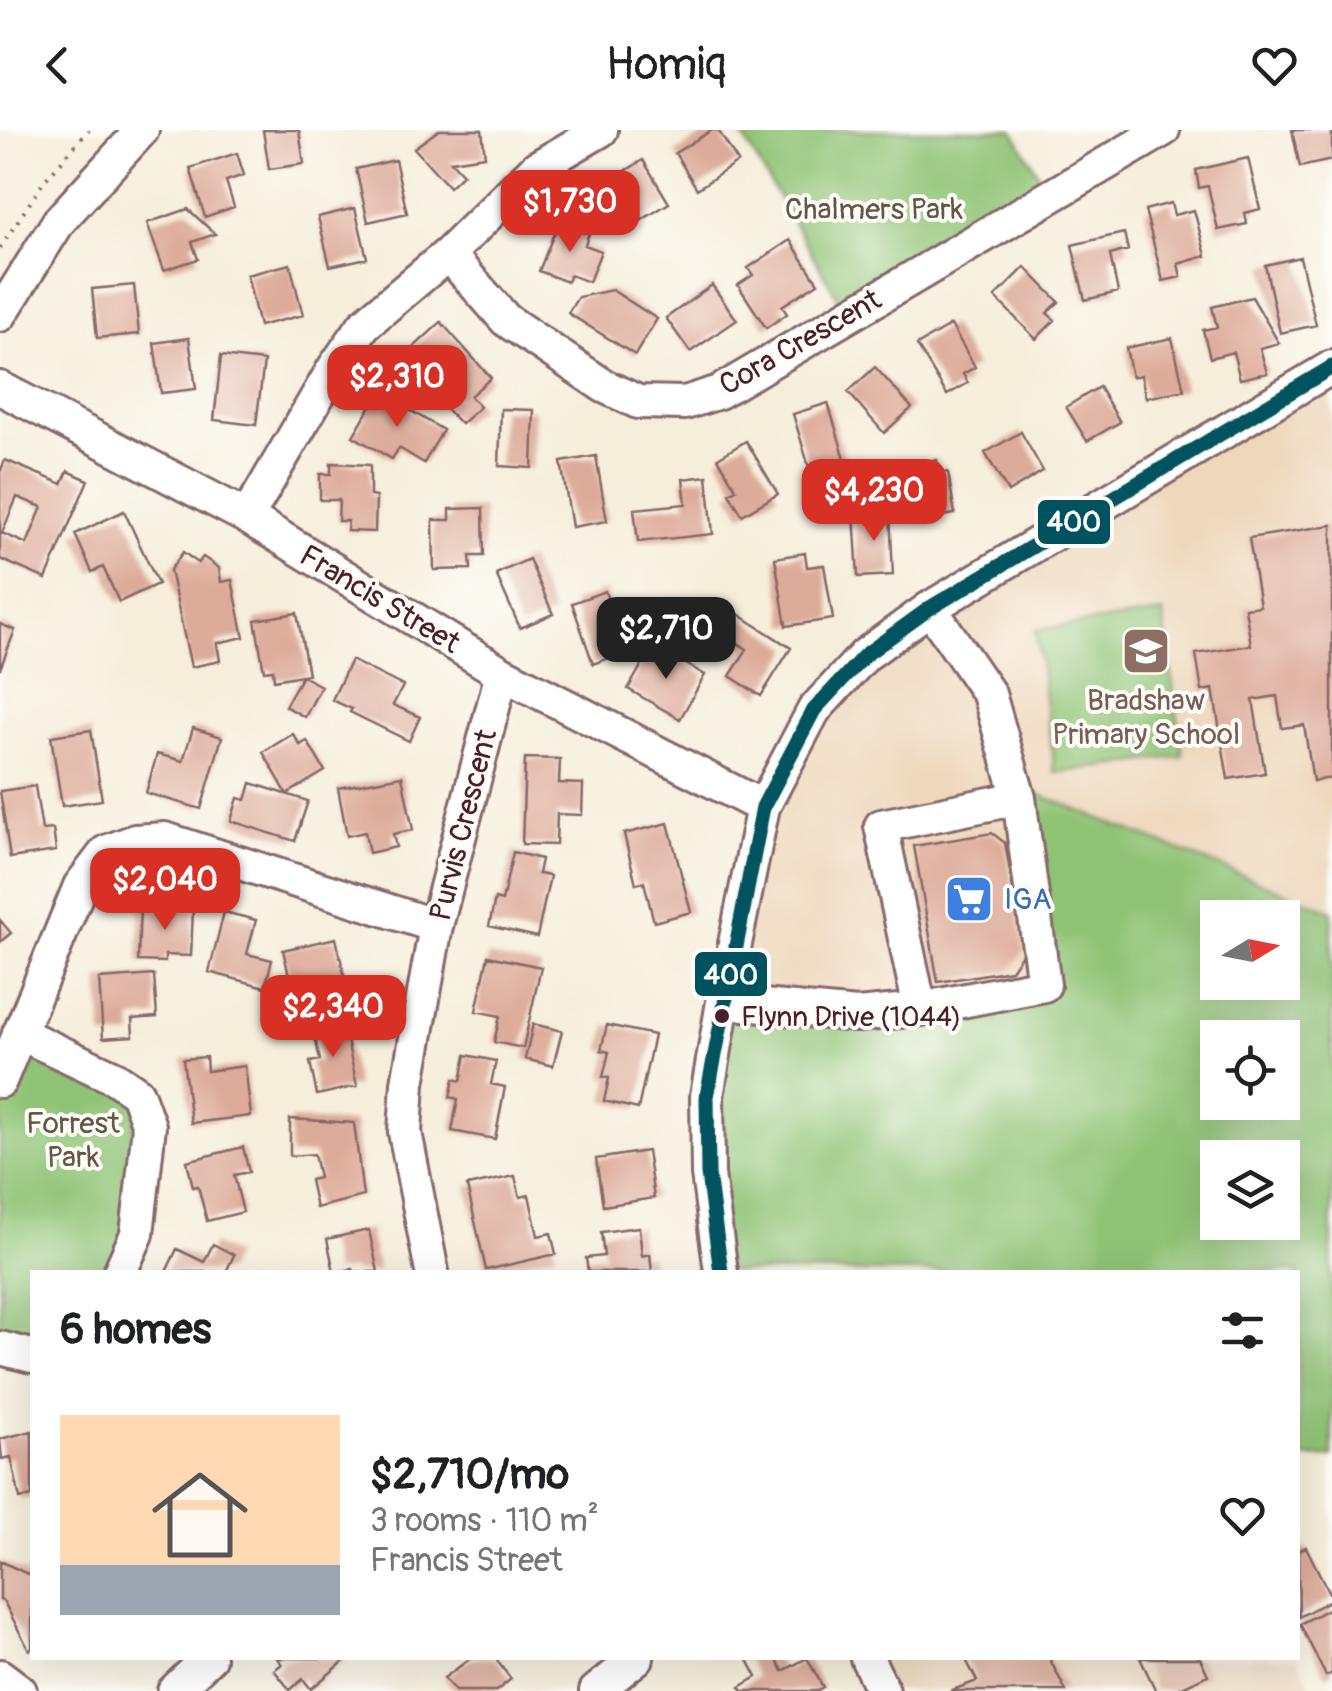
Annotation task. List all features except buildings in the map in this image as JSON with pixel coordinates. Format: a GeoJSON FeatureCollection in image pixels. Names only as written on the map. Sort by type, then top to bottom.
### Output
{"type":"FeatureCollection","features":[{"type":"Feature","properties":{"kind":"street"},"geometry":{"type":"LineString","coordinates":[[0,315],[58,221],[142,130]]}},
{"type":"Feature","properties":{"kind":"street"},"geometry":{"type":"LineString","coordinates":[[246,518],[334,368],[364,326],[448,254],[536,168],[600,130]]}},
{"type":"Feature","properties":{"kind":"street","name":"Cora Crescent"},"geometry":{"type":"LineString","coordinates":[[448,254],[506,320],[604,386],[638,402],[685,403],[719,392],[1163,130]]}},
{"type":"Feature","properties":{"kind":"street"},"geometry":{"type":"LineString","coordinates":[[721,1270],[708,1174],[707,1096],[722,1002],[763,807],[814,710],[865,655],[930,608],[1332,367]]}},
{"type":"Feature","properties":{"kind":"street","name":"Francis Street"},"geometry":{"type":"LineString","coordinates":[[0,388],[246,518],[502,674],[763,807]]}},
{"type":"Feature","properties":{"kind":"street"},"geometry":{"type":"LineString","coordinates":[[722,1002],[857,1015],[920,1009],[1044,986],[1019,798],[989,694],[930,608]]}},
{"type":"Feature","properties":{"kind":"street","name":"Purvis Crescent"},"geometry":{"type":"LineString","coordinates":[[432,1270],[405,1132],[408,1083],[436,926],[502,674]]}},
{"type":"Feature","properties":{"kind":"street"},"geometry":{"type":"LineString","coordinates":[[920,1009],[882,826],[1019,798]]}},
{"type":"Feature","properties":{"kind":"street"},"geometry":{"type":"LineString","coordinates":[[0,1081],[80,886],[106,852],[135,841],[166,839],[436,926]]}},
{"type":"Feature","properties":{"kind":"street"},"geometry":{"type":"LineString","coordinates":[[19,1034],[115,1078],[137,1093],[148,1126],[136,1234],[121,1270]]}},
{"type":"Feature","properties":{"kind":"street"},"geometry":{"type":"LineString","coordinates":[[0,1348],[30,1356]]}},
{"type":"Feature","properties":{"kind":"street"},"geometry":{"type":"LineString","coordinates":[[174,1691],[207,1660]]}},
{"type":"Feature","properties":{"kind":"street"},"geometry":{"type":"LineString","coordinates":[[596,1691],[635,1660]]}},
{"type":"Feature","properties":{"kind":"street"},"geometry":{"type":"LineString","coordinates":[[868,1660],[882,1691]]}},
{"type":"Feature","properties":{"kind":"street"},"geometry":{"type":"LineString","coordinates":[[0,1676],[20,1691]]}},
{"type":"Feature","properties":{"kind":"path"},"geometry":{"type":"LineString","coordinates":[[0,248],[45,180],[89,130]]}},
{"type":"Feature","properties":{"kind":"shaded area"},"geometry":{"type":"Polygon","coordinates":[[[1332,367],[1332,911],[1035,793],[1044,985],[920,1009],[723,1002],[763,807],[865,655],[1332,367]]]}},
{"type":"Feature","properties":{"kind":"shaded area"},"geometry":{"type":"Polygon","coordinates":[[[868,1660],[1298,1660],[1313,1691],[883,1691],[868,1660]]]}},
{"type":"Feature","properties":{"kind":"green space","name":"Chalmers Park"},"geometry":{"type":"Polygon","coordinates":[[[739,130],[1013,130],[1051,196],[847,314],[739,130]]]}},
{"type":"Feature","properties":{"kind":"green space"},"geometry":{"type":"Polygon","coordinates":[[[1163,613],[1183,756],[1055,773],[1036,630],[1163,613]]]}},
{"type":"Feature","properties":{"kind":"green space"},"geometry":{"type":"Polygon","coordinates":[[[1035,793],[1332,911],[1332,1457],[1300,1458],[1300,1270],[721,1270],[723,1002],[857,1015],[1043,985],[1019,798],[1035,793]]]}},
{"type":"Feature","properties":{"kind":"green space","name":"Forrest Park"},"geometry":{"type":"Polygon","coordinates":[[[19,1033],[137,1093],[120,1270],[30,1270],[30,1356],[0,1348],[0,1081],[19,1033]]]}},
{"type":"Feature","properties":{"kind":"transit line","name":"400"},"geometry":{"type":"LineString","coordinates":[[721,1270],[708,1174],[707,1096],[763,807],[814,710],[865,655],[930,608],[1332,367]]}},
{"type":"Feature","properties":{"kind":"place","name":"Bradshaw Primary School"},"geometry":{"type":"Point","coordinates":[1146,651]}},
{"type":"Feature","properties":{"kind":"place","name":"IGA"},"geometry":{"type":"Point","coordinates":[969,899]}},
{"type":"Feature","properties":{"kind":"place","name":"Flynn Drive (1044)"},"geometry":{"type":"Point","coordinates":[722,1016]}}]}
